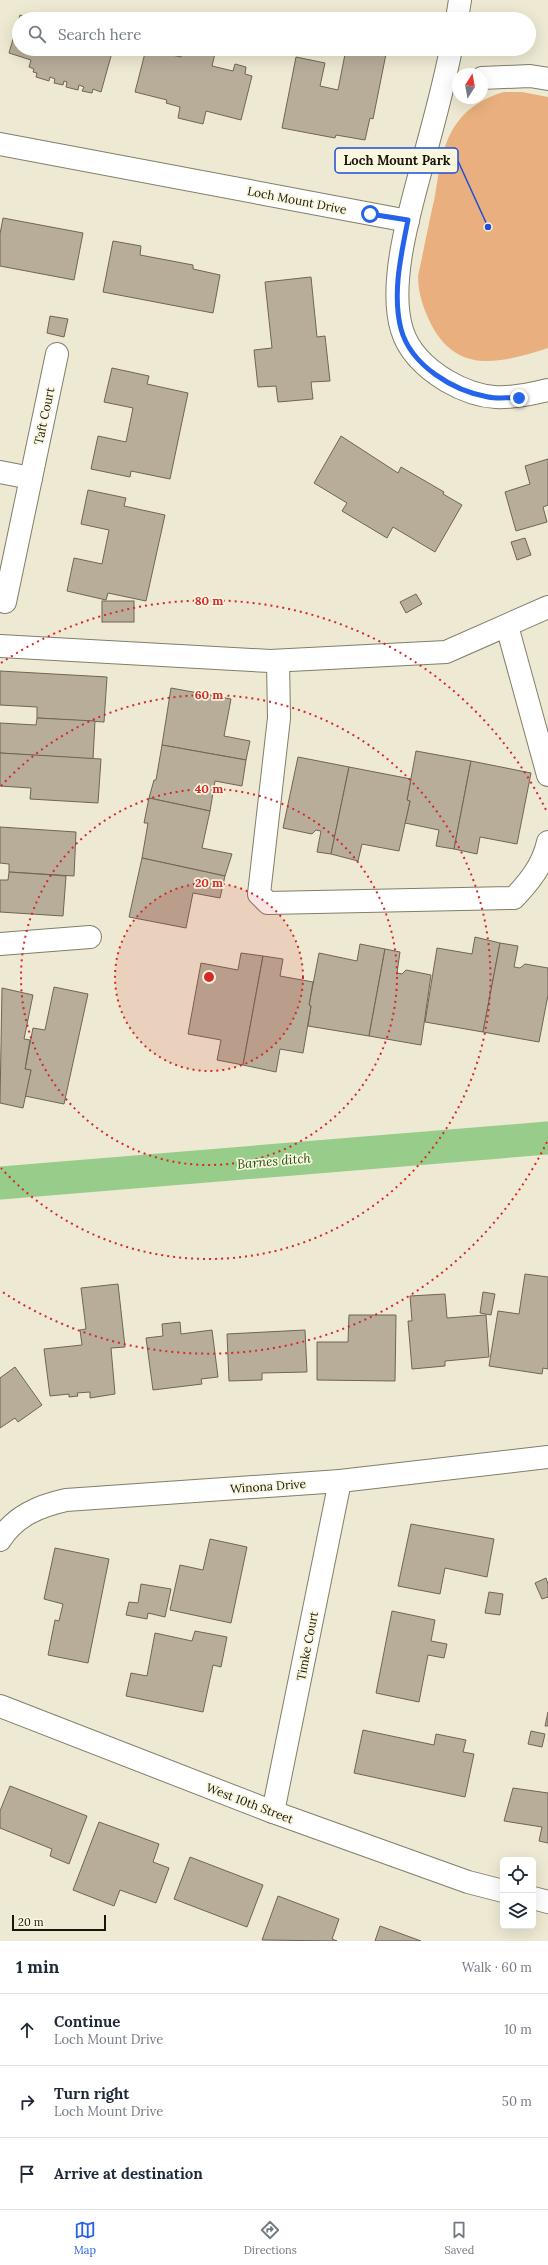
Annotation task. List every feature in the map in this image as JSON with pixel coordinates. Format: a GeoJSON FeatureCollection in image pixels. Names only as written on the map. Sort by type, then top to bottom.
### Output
{"type":"FeatureCollection","features":[{"type":"Feature","properties":{"kind":"street"},"geometry":{"type":"LineString","coordinates":[[458,12],[460,0]]}},
{"type":"Feature","properties":{"kind":"street"},"geometry":{"type":"LineString","coordinates":[[451,56],[452,79],[408,220],[398,295],[401,330],[414,352],[428,370],[464,391],[490,397],[519,398],[548,390]]}},
{"type":"Feature","properties":{"kind":"street"},"geometry":{"type":"LineString","coordinates":[[488,78],[530,76],[548,79]]}},
{"type":"Feature","properties":{"kind":"street","name":"Loch Mount Drive"},"geometry":{"type":"LineString","coordinates":[[0,144],[408,220]]}},
{"type":"Feature","properties":{"kind":"street","name":"Taft Court"},"geometry":{"type":"LineString","coordinates":[[4,602],[56,354]]}},
{"type":"Feature","properties":{"kind":"street"},"geometry":{"type":"LineString","coordinates":[[0,472],[31,478]]}},
{"type":"Feature","properties":{"kind":"street"},"geometry":{"type":"LineString","coordinates":[[0,646],[278,660],[446,652],[548,607]]}},
{"type":"Feature","properties":{"kind":"street"},"geometry":{"type":"LineString","coordinates":[[507,626],[548,776]]}},
{"type":"Feature","properties":{"kind":"street"},"geometry":{"type":"LineString","coordinates":[[278,660],[279,718],[259,894],[268,903],[514,898],[532,880],[541,863],[548,842]]}},
{"type":"Feature","properties":{"kind":"street"},"geometry":{"type":"LineString","coordinates":[[0,944],[90,937]]}},
{"type":"Feature","properties":{"kind":"street","name":"Winona Drive"},"geometry":{"type":"LineString","coordinates":[[0,1540],[15,1522],[28,1513],[46,1505],[66,1500],[340,1481],[548,1457]]}},
{"type":"Feature","properties":{"kind":"street","name":"Timke Court"},"geometry":{"type":"LineString","coordinates":[[273,1812],[340,1481]]}},
{"type":"Feature","properties":{"kind":"street","name":"West 10th Street"},"geometry":{"type":"LineString","coordinates":[[0,1706],[273,1812],[468,1882],[500,1890]]}},
{"type":"Feature","properties":{"kind":"street"},"geometry":{"type":"LineString","coordinates":[[536,1899],[548,1902]]}},
{"type":"Feature","properties":{"kind":"shaded area"},"geometry":{"type":"Polygon","coordinates":[[[504,92],[522,92],[548,97],[548,348],[515,358],[484,361],[469,359],[455,352],[443,342],[432,326],[424,308],[420,296],[418,276],[440,168],[448,139],[461,117],[466,112],[476,104],[488,104],[488,98],[504,92]]]}},
{"type":"Feature","properties":{"kind":"building"},"geometry":{"type":"Polygon","coordinates":[[[12,43],[12,54],[9,53],[12,43]]]}},
{"type":"Feature","properties":{"kind":"building"},"geometry":{"type":"Polygon","coordinates":[[[18,56],[111,56],[101,92],[93,89],[92,93],[82,91],[84,87],[79,85],[78,90],[66,87],[67,82],[64,81],[63,85],[54,83],[55,79],[50,77],[49,81],[36,77],[37,73],[33,72],[34,69],[29,67],[31,60],[18,56]]]}},
{"type":"Feature","properties":{"kind":"building"},"geometry":{"type":"Polygon","coordinates":[[[144,56],[214,56],[212,66],[233,71],[235,64],[246,67],[245,74],[252,76],[241,120],[206,111],[203,124],[178,118],[180,107],[166,103],[167,100],[135,92],[144,56]]]}},
{"type":"Feature","properties":{"kind":"building"},"geometry":{"type":"Polygon","coordinates":[[[345,56],[386,56],[373,119],[370,118],[365,140],[336,135],[335,138],[282,128],[296,57],[325,63],[320,86],[338,90],[345,56]]]}},
{"type":"Feature","properties":{"kind":"building"},"geometry":{"type":"Polygon","coordinates":[[[3,218],[83,233],[74,280],[0,266],[0,234],[3,218]]]}},
{"type":"Feature","properties":{"kind":"building"},"geometry":{"type":"Polygon","coordinates":[[[113,241],[141,246],[140,255],[193,265],[193,269],[220,275],[213,313],[103,292],[113,241]]]}},
{"type":"Feature","properties":{"kind":"building"},"geometry":{"type":"Polygon","coordinates":[[[311,277],[317,337],[325,336],[330,381],[311,382],[313,399],[278,402],[276,386],[258,387],[254,350],[272,348],[265,282],[311,277]]]}},
{"type":"Feature","properties":{"kind":"building"},"geometry":{"type":"Polygon","coordinates":[[[50,316],[68,319],[64,337],[47,333],[50,316]]]}},
{"type":"Feature","properties":{"kind":"building"},"geometry":{"type":"Polygon","coordinates":[[[112,368],[149,376],[147,384],[188,393],[170,479],[131,471],[130,477],[91,469],[98,436],[126,442],[133,408],[104,402],[112,368]]]}},
{"type":"Feature","properties":{"kind":"building"},"geometry":{"type":"Polygon","coordinates":[[[341,436],[398,473],[401,467],[444,492],[443,494],[462,505],[435,552],[393,527],[387,538],[342,511],[347,503],[314,483],[341,436]]]}},
{"type":"Feature","properties":{"kind":"building"},"geometry":{"type":"Polygon","coordinates":[[[548,459],[548,505],[543,507],[547,522],[516,531],[505,492],[530,484],[525,466],[548,459]]]}},
{"type":"Feature","properties":{"kind":"building"},"geometry":{"type":"Polygon","coordinates":[[[88,490],[126,498],[124,506],[165,515],[146,601],[108,593],[106,600],[67,591],[74,558],[102,564],[109,530],[81,524],[88,490]]]}},
{"type":"Feature","properties":{"kind":"building"},"geometry":{"type":"Polygon","coordinates":[[[525,538],[531,555],[517,560],[511,542],[525,538]]]}},
{"type":"Feature","properties":{"kind":"building"},"geometry":{"type":"Polygon","coordinates":[[[416,594],[422,604],[406,613],[400,602],[416,594]]]}},
{"type":"Feature","properties":{"kind":"building"},"geometry":{"type":"Polygon","coordinates":[[[102,601],[134,601],[134,622],[102,622],[102,601]]]}},
{"type":"Feature","properties":{"kind":"building"},"geometry":{"type":"Polygon","coordinates":[[[0,671],[107,677],[104,722],[37,718],[37,707],[0,705],[0,671]]]}},
{"type":"Feature","properties":{"kind":"building"},"geometry":{"type":"Polygon","coordinates":[[[171,688],[231,699],[224,736],[250,741],[246,760],[162,745],[171,688]]]}},
{"type":"Feature","properties":{"kind":"building"},"geometry":{"type":"Polygon","coordinates":[[[37,718],[95,721],[93,759],[0,753],[0,723],[36,725],[37,718]]]}},
{"type":"Feature","properties":{"kind":"building"},"geometry":{"type":"Polygon","coordinates":[[[162,745],[246,760],[242,786],[215,781],[210,811],[149,798],[154,780],[156,780],[162,745]]]}},
{"type":"Feature","properties":{"kind":"building"},"geometry":{"type":"Polygon","coordinates":[[[416,751],[471,761],[454,849],[436,846],[439,830],[405,823],[410,801],[407,800],[416,751]]]}},
{"type":"Feature","properties":{"kind":"building"},"geometry":{"type":"Polygon","coordinates":[[[0,753],[101,759],[98,803],[30,799],[31,788],[0,786],[0,753]]]}},
{"type":"Feature","properties":{"kind":"building"},"geometry":{"type":"Polygon","coordinates":[[[298,757],[349,767],[331,854],[317,852],[321,831],[316,830],[312,834],[283,828],[298,757]]]}},
{"type":"Feature","properties":{"kind":"building"},"geometry":{"type":"Polygon","coordinates":[[[471,761],[531,773],[517,844],[480,837],[477,854],[454,849],[471,761]]]}},
{"type":"Feature","properties":{"kind":"building"},"geometry":{"type":"Polygon","coordinates":[[[349,767],[411,779],[407,800],[410,801],[399,851],[362,844],[358,861],[331,854],[349,767]]]}},
{"type":"Feature","properties":{"kind":"building"},"geometry":{"type":"Polygon","coordinates":[[[149,798],[210,811],[202,848],[232,854],[225,876],[142,858],[148,823],[144,823],[149,798]]]}},
{"type":"Feature","properties":{"kind":"building"},"geometry":{"type":"Polygon","coordinates":[[[0,827],[76,832],[74,876],[9,872],[9,864],[0,863],[0,827]]]}},
{"type":"Feature","properties":{"kind":"building"},"geometry":{"type":"Polygon","coordinates":[[[142,858],[225,876],[220,898],[193,893],[186,928],[129,917],[142,858]]]}},
{"type":"Feature","properties":{"kind":"building"},"geometry":{"type":"Polygon","coordinates":[[[9,872],[66,876],[63,916],[0,912],[0,880],[8,880],[9,872]]]}},
{"type":"Feature","properties":{"kind":"building"},"geometry":{"type":"Polygon","coordinates":[[[475,937],[500,943],[483,1032],[425,1022],[437,948],[472,954],[475,937]]]}},
{"type":"Feature","properties":{"kind":"building"},"geometry":{"type":"Polygon","coordinates":[[[500,943],[518,946],[514,967],[520,968],[525,964],[548,968],[548,995],[539,1042],[483,1032],[500,943]]]}},
{"type":"Feature","properties":{"kind":"building"},"geometry":{"type":"Polygon","coordinates":[[[360,944],[385,949],[369,1036],[308,1026],[311,1006],[309,1005],[319,953],[357,961],[360,944]]]}},
{"type":"Feature","properties":{"kind":"building"},"geometry":{"type":"Polygon","coordinates":[[[385,949],[400,952],[397,973],[402,974],[406,970],[431,975],[421,1045],[369,1036],[385,949]]]}},
{"type":"Feature","properties":{"kind":"building"},"geometry":{"type":"Polygon","coordinates":[[[241,953],[263,956],[243,1065],[217,1060],[221,1040],[188,1034],[201,963],[238,970],[241,953]]]}},
{"type":"Feature","properties":{"kind":"building"},"geometry":{"type":"Polygon","coordinates":[[[263,956],[283,959],[280,976],[313,982],[309,1005],[311,1006],[303,1053],[280,1049],[276,1072],[243,1065],[263,956]]]}},
{"type":"Feature","properties":{"kind":"building"},"geometry":{"type":"Polygon","coordinates":[[[54,987],[88,994],[64,1104],[25,1096],[31,1070],[25,1069],[33,1028],[45,1030],[54,987]]]}},
{"type":"Feature","properties":{"kind":"building"},"geometry":{"type":"Polygon","coordinates":[[[2,988],[33,995],[24,1039],[30,1040],[25,1069],[31,1070],[23,1108],[0,1103],[2,988]]]}},
{"type":"Feature","properties":{"kind":"building"},"geometry":{"type":"Polygon","coordinates":[[[525,1274],[548,1277],[548,1369],[543,1368],[542,1374],[489,1366],[498,1311],[519,1314],[525,1274]]]}},
{"type":"Feature","properties":{"kind":"building"},"geometry":{"type":"Polygon","coordinates":[[[118,1284],[125,1347],[111,1348],[115,1394],[90,1398],[90,1392],[77,1393],[78,1396],[69,1397],[69,1394],[50,1396],[44,1349],[82,1345],[80,1330],[86,1329],[81,1288],[118,1284]]]}},
{"type":"Feature","properties":{"kind":"building"},"geometry":{"type":"Polygon","coordinates":[[[483,1292],[495,1294],[491,1315],[480,1313],[483,1292]]]}},
{"type":"Feature","properties":{"kind":"building"},"geometry":{"type":"Polygon","coordinates":[[[445,1294],[447,1318],[486,1315],[489,1357],[445,1361],[445,1366],[412,1369],[408,1321],[412,1321],[410,1296],[445,1294]]]}},
{"type":"Feature","properties":{"kind":"building"},"geometry":{"type":"Polygon","coordinates":[[[349,1315],[396,1315],[395,1381],[317,1380],[317,1342],[348,1342],[349,1315]]]}},
{"type":"Feature","properties":{"kind":"building"},"geometry":{"type":"Polygon","coordinates":[[[180,1322],[181,1334],[212,1330],[218,1377],[201,1379],[202,1384],[153,1390],[146,1338],[163,1336],[162,1324],[180,1322]]]}},
{"type":"Feature","properties":{"kind":"building"},"geometry":{"type":"Polygon","coordinates":[[[305,1330],[307,1372],[262,1373],[262,1380],[229,1381],[227,1334],[305,1330]]]}},
{"type":"Feature","properties":{"kind":"building"},"geometry":{"type":"Polygon","coordinates":[[[15,1367],[42,1405],[18,1422],[15,1418],[0,1428],[0,1378],[15,1367]]]}},
{"type":"Feature","properties":{"kind":"building"},"geometry":{"type":"Polygon","coordinates":[[[411,1524],[494,1539],[487,1577],[445,1568],[440,1594],[398,1586],[411,1524]]]}},
{"type":"Feature","properties":{"kind":"building"},"geometry":{"type":"Polygon","coordinates":[[[210,1539],[247,1547],[231,1623],[170,1610],[180,1565],[203,1570],[210,1539]]]}},
{"type":"Feature","properties":{"kind":"building"},"geometry":{"type":"Polygon","coordinates":[[[55,1548],[109,1559],[88,1663],[48,1655],[55,1620],[59,1621],[63,1604],[44,1599],[55,1548]]]}},
{"type":"Feature","properties":{"kind":"building"},"geometry":{"type":"Polygon","coordinates":[[[546,1578],[548,1584],[548,1597],[542,1599],[535,1583],[546,1578]]]}},
{"type":"Feature","properties":{"kind":"building"},"geometry":{"type":"Polygon","coordinates":[[[141,1584],[171,1589],[165,1617],[148,1613],[147,1619],[126,1615],[129,1602],[138,1603],[141,1584]]]}},
{"type":"Feature","properties":{"kind":"building"},"geometry":{"type":"Polygon","coordinates":[[[489,1592],[503,1594],[500,1615],[485,1613],[489,1592]]]}},
{"type":"Feature","properties":{"kind":"building"},"geometry":{"type":"Polygon","coordinates":[[[392,1611],[435,1620],[431,1641],[447,1644],[444,1658],[428,1655],[419,1702],[376,1693],[392,1611]]]}},
{"type":"Feature","properties":{"kind":"building"},"geometry":{"type":"Polygon","coordinates":[[[195,1631],[227,1637],[221,1667],[213,1665],[203,1712],[126,1696],[131,1673],[147,1676],[155,1633],[192,1641],[195,1631]]]}},
{"type":"Feature","properties":{"kind":"building"},"geometry":{"type":"Polygon","coordinates":[[[548,1712],[548,1726],[545,1726],[548,1712]]]}},
{"type":"Feature","properties":{"kind":"building"},"geometry":{"type":"Polygon","coordinates":[[[363,1730],[434,1745],[436,1734],[466,1740],[463,1752],[474,1754],[465,1797],[354,1773],[363,1730]]]}},
{"type":"Feature","properties":{"kind":"building"},"geometry":{"type":"Polygon","coordinates":[[[531,1731],[545,1734],[542,1747],[528,1744],[531,1731]]]}},
{"type":"Feature","properties":{"kind":"building"},"geometry":{"type":"Polygon","coordinates":[[[10,1786],[87,1816],[69,1864],[50,1856],[52,1849],[0,1828],[0,1811],[10,1786]]]}},
{"type":"Feature","properties":{"kind":"building"},"geometry":{"type":"Polygon","coordinates":[[[513,1788],[548,1793],[548,1843],[539,1841],[542,1827],[504,1821],[513,1788]]]}},
{"type":"Feature","properties":{"kind":"building"},"geometry":{"type":"Polygon","coordinates":[[[99,1822],[159,1844],[153,1862],[169,1868],[156,1903],[120,1890],[114,1906],[73,1890],[99,1822]]]}},
{"type":"Feature","properties":{"kind":"building"},"geometry":{"type":"Polygon","coordinates":[[[190,1857],[263,1885],[247,1927],[174,1899],[190,1857]]]}},
{"type":"Feature","properties":{"kind":"building"},"geometry":{"type":"Polygon","coordinates":[[[278,1896],[339,1919],[332,1939],[337,1941],[262,1940],[278,1896]]]}},
{"type":"Feature","properties":{"kind":"building"},"geometry":{"type":"Polygon","coordinates":[[[380,1926],[421,1941],[375,1941],[380,1926]]]}},
{"type":"Feature","properties":{"kind":"waterway","name":"Barnes ditch"},"geometry":{"type":"LineString","coordinates":[[0,1183],[548,1138]]}},
{"type":"Feature","properties":{"kind":"place","name":"Loch Mount Park"},"geometry":{"type":"Point","coordinates":[488,227]}},
{"type":"Feature","properties":{"kind":"route"},"geometry":{"type":"LineString","coordinates":[[370,214],[408,220],[401,258],[398,295],[401,330],[409,346],[428,370],[464,391],[490,397],[519,398]]}}]}
